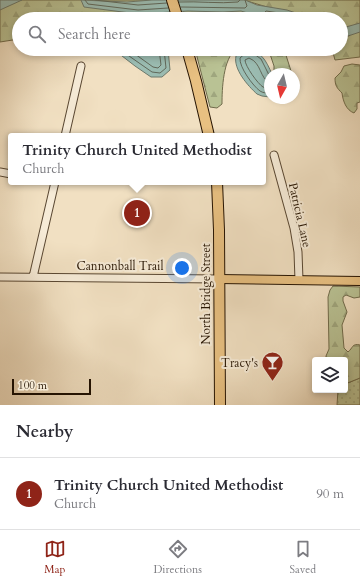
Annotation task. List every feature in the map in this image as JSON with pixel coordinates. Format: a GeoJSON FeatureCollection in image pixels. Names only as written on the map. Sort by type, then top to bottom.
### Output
{"type":"FeatureCollection","features":[{"type":"Feature","properties":{"kind":"highway"},"geometry":{"type":"LineString","coordinates":[[172,0],[176,12]]}},
{"type":"Feature","properties":{"kind":"highway"},"geometry":{"type":"LineString","coordinates":[[189,56],[208,133]]}},
{"type":"Feature","properties":{"kind":"highway","name":"North Bridge Street"},"geometry":{"type":"LineString","coordinates":[[217,185],[220,279],[220,405]]}},
{"type":"Feature","properties":{"kind":"main road","name":"Cannonball Trail"},"geometry":{"type":"LineString","coordinates":[[220,279],[360,281]]}},
{"type":"Feature","properties":{"kind":"street"},"geometry":{"type":"LineString","coordinates":[[66,133],[81,66]]}},
{"type":"Feature","properties":{"kind":"street","name":"Patricia Lane"},"geometry":{"type":"LineString","coordinates":[[274,156],[294,228],[298,252],[299,280]]}},
{"type":"Feature","properties":{"kind":"street"},"geometry":{"type":"LineString","coordinates":[[33,277],[52,185]]}},
{"type":"Feature","properties":{"kind":"street","name":"Cannonball Trail"},"geometry":{"type":"LineString","coordinates":[[0,277],[220,279]]}},
{"type":"Feature","properties":{"kind":"green space"},"geometry":{"type":"Polygon","coordinates":[[[0,0],[163,0],[166,12],[12,12],[12,40],[0,42],[0,0]]]}},
{"type":"Feature","properties":{"kind":"green space"},"geometry":{"type":"Polygon","coordinates":[[[180,0],[360,0],[360,57],[335,60],[334,56],[348,56],[348,12],[284,12],[247,1],[245,12],[184,12],[180,0]]]}},
{"type":"Feature","properties":{"kind":"green space"},"geometry":{"type":"Polygon","coordinates":[[[197,56],[231,56],[224,75],[222,104],[217,108],[210,107],[197,56]]]}},
{"type":"Feature","properties":{"kind":"green space"},"geometry":{"type":"Polygon","coordinates":[[[271,56],[286,56],[290,68],[274,68],[271,56]]]}},
{"type":"Feature","properties":{"kind":"green space"},"geometry":{"type":"Polygon","coordinates":[[[352,64],[360,65],[360,102],[357,103],[357,109],[354,113],[351,112],[345,105],[342,93],[337,87],[335,81],[335,78],[344,66],[352,64]]]}},
{"type":"Feature","properties":{"kind":"green space"},"geometry":{"type":"Polygon","coordinates":[[[333,286],[360,287],[360,297],[354,298],[346,295],[343,297],[347,312],[342,325],[344,348],[348,352],[354,345],[360,345],[360,378],[348,383],[348,357],[326,357],[329,349],[328,297],[333,286]]]}},
{"type":"Feature","properties":{"kind":"green space"},"geometry":{"type":"Polygon","coordinates":[[[360,378],[360,405],[337,405],[338,393],[348,393],[348,383],[360,378]]]}},
{"type":"Feature","properties":{"kind":"water"},"geometry":{"type":"Polygon","coordinates":[[[0,0],[22,0],[0,10],[0,0]]]}},
{"type":"Feature","properties":{"kind":"water"},"geometry":{"type":"Polygon","coordinates":[[[81,0],[127,2],[152,0],[245,0],[257,5],[293,12],[123,12],[84,7],[81,0]]]}},
{"type":"Feature","properties":{"kind":"water"},"geometry":{"type":"Polygon","coordinates":[[[360,23],[360,32],[348,36],[348,26],[360,23]]]}},
{"type":"Feature","properties":{"kind":"water"},"geometry":{"type":"Polygon","coordinates":[[[122,56],[169,56],[170,70],[162,77],[151,77],[122,56]]]}},
{"type":"Feature","properties":{"kind":"water"},"geometry":{"type":"Polygon","coordinates":[[[236,56],[263,57],[269,68],[264,68],[264,96],[257,94],[250,87],[239,72],[236,56]]]}},
{"type":"Feature","properties":{"kind":"place","name":"Trinity Church United Methodist"},"geometry":{"type":"Point","coordinates":[137,213]}},
{"type":"Feature","properties":{"kind":"place","name":"Tracy's"},"geometry":{"type":"Point","coordinates":[273,382]}}]}
